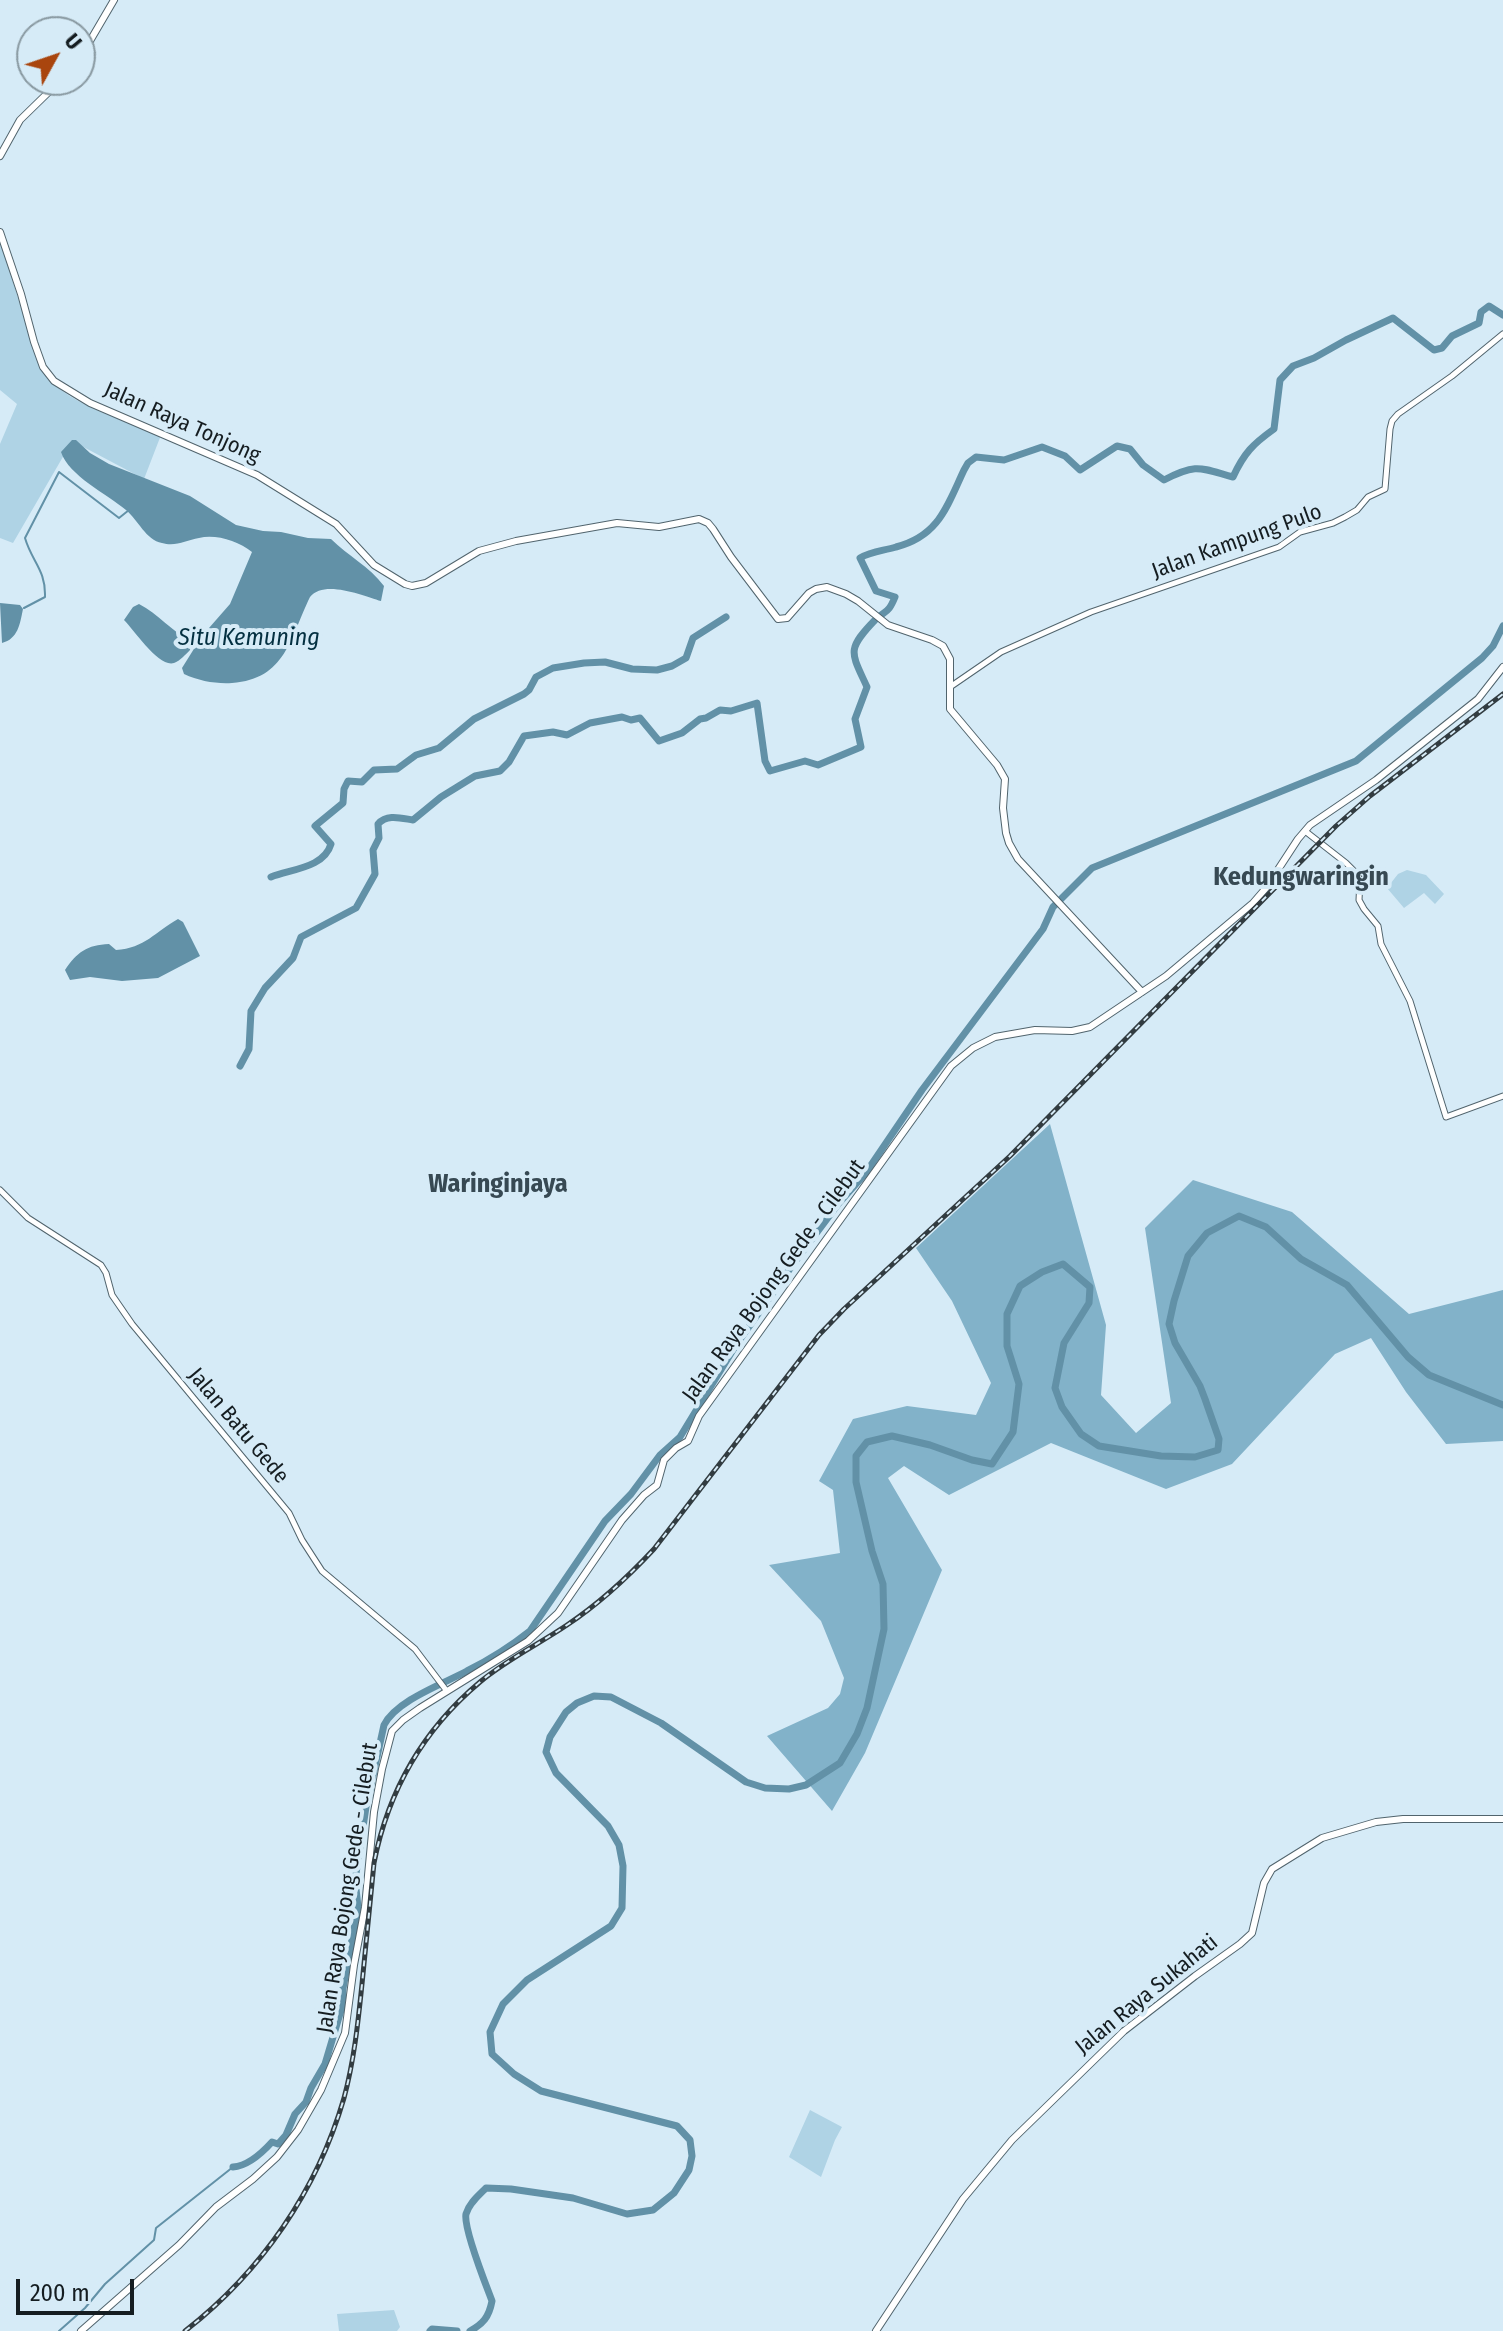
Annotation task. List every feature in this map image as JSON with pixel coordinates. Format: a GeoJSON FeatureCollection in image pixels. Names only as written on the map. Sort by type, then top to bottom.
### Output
{"type":"FeatureCollection","features":[{"type":"Feature","properties":{"kind":"main road"},"geometry":{"type":"LineString","coordinates":[[96,31],[114,0]]}},
{"type":"Feature","properties":{"kind":"main road"},"geometry":{"type":"LineString","coordinates":[[0,156],[20,120],[45,96]]}},
{"type":"Feature","properties":{"kind":"main road","name":"Jalan Raya Tonjong"},"geometry":{"type":"LineString","coordinates":[[0,232],[43,367],[54,381],[90,403],[257,475],[336,524],[374,565],[405,584],[426,583],[479,551],[543,535],[617,523],[659,527],[691,519],[702,520],[710,525],[778,619],[787,618],[809,593],[822,587],[846,594],[888,625],[943,646],[950,659],[950,688]]}},
{"type":"Feature","properties":{"kind":"main road","name":"Jalan Raya Bojong Gede - Cilebut"},"geometry":{"type":"LineString","coordinates":[[81,2331],[179,2245],[216,2207],[277,2157],[305,2117],[332,2068],[345,2033],[365,1907],[374,1812],[389,1738],[403,1720],[446,1689],[524,1645],[558,1613],[622,1520],[657,1485],[666,1457],[688,1441],[699,1416],[951,1066],[973,1048],[995,1037],[1035,1030],[1072,1031],[1090,1027],[1174,970],[1253,903],[1305,831],[1323,814],[1376,780],[1478,699],[1503,667]]}},
{"type":"Feature","properties":{"kind":"main road"},"geometry":{"type":"LineString","coordinates":[[950,688],[950,709],[1005,779],[1003,813],[1012,849],[1142,992]]}},
{"type":"Feature","properties":{"kind":"main road","name":"Jalan Raya Sukahati"},"geometry":{"type":"LineString","coordinates":[[876,2331],[970,2190],[1012,2140],[1124,2031],[1252,1933],[1264,1883],[1272,1869],[1322,1838],[1376,1822],[1413,1818],[1503,1819]]}},
{"type":"Feature","properties":{"kind":"street","name":"Jalan Kampung Pulo"},"geometry":{"type":"LineString","coordinates":[[950,688],[1001,652],[1091,612],[1279,547],[1300,532],[1333,523],[1355,512],[1368,497],[1385,489],[1392,421],[1503,334]]}},
{"type":"Feature","properties":{"kind":"street"},"geometry":{"type":"LineString","coordinates":[[1305,831],[1346,863],[1360,880],[1359,900],[1378,926],[1381,944],[1410,1001],[1446,1117],[1503,1096]]}},
{"type":"Feature","properties":{"kind":"street","name":"Jalan Batu Gede"},"geometry":{"type":"LineString","coordinates":[[0,1190],[28,1218],[101,1265],[112,1295],[132,1324],[284,1506],[304,1545],[322,1571],[415,1649],[446,1689]]}},
{"type":"Feature","properties":{"kind":"shaded area"},"geometry":{"type":"Polygon","coordinates":[[[0,241],[40,367],[50,380],[77,401],[161,435],[144,479],[74,442],[13,543],[0,538],[0,444],[17,404],[0,390],[0,241]]]}},
{"type":"Feature","properties":{"kind":"shaded area"},"geometry":{"type":"Polygon","coordinates":[[[1407,870],[1426,875],[1444,894],[1435,904],[1424,893],[1404,908],[1387,888],[1398,874],[1407,870]]]}},
{"type":"Feature","properties":{"kind":"shaded area"},"geometry":{"type":"Polygon","coordinates":[[[1050,1124],[1106,1325],[1101,1395],[1136,1433],[1171,1403],[1145,1228],[1193,1180],[1292,1212],[1409,1314],[1503,1290],[1503,1441],[1446,1444],[1406,1392],[1371,1338],[1335,1354],[1232,1464],[1166,1489],[1051,1443],[949,1495],[904,1466],[888,1478],[942,1570],[865,1753],[832,1811],[767,1736],[828,1708],[840,1694],[844,1678],[821,1621],[769,1565],[840,1553],[833,1490],[819,1481],[853,1419],[907,1406],[976,1415],[991,1383],[952,1301],[916,1248],[1050,1124]]]}},
{"type":"Feature","properties":{"kind":"shaded area"},"geometry":{"type":"Polygon","coordinates":[[[810,2110],[842,2127],[821,2177],[789,2157],[810,2110]]]}},
{"type":"Feature","properties":{"kind":"shaded area"},"geometry":{"type":"Polygon","coordinates":[[[394,2310],[400,2327],[397,2331],[339,2331],[337,2314],[394,2310]]]}},
{"type":"Feature","properties":{"kind":"water","name":"Situ Kemuning"},"geometry":{"type":"Polygon","coordinates":[[[72,440],[109,464],[190,496],[236,525],[331,539],[384,586],[381,601],[344,590],[316,592],[310,597],[284,654],[264,674],[250,680],[226,683],[184,674],[182,668],[202,636],[230,604],[252,552],[234,542],[212,537],[172,544],[156,541],[126,510],[89,484],[65,461],[61,452],[72,440]]]}},
{"type":"Feature","properties":{"kind":"water"},"geometry":{"type":"Polygon","coordinates":[[[0,603],[20,605],[23,609],[15,634],[2,643],[0,603]]]}},
{"type":"Feature","properties":{"kind":"water"},"geometry":{"type":"Polygon","coordinates":[[[139,604],[191,642],[190,650],[178,661],[168,663],[161,660],[124,620],[139,604]]]}},
{"type":"Feature","properties":{"kind":"water"},"geometry":{"type":"Polygon","coordinates":[[[178,919],[183,922],[200,956],[158,978],[122,981],[90,977],[70,980],[65,970],[83,951],[109,944],[116,950],[135,946],[178,919]]]}},
{"type":"Feature","properties":{"kind":"waterway"},"geometry":{"type":"LineString","coordinates":[[240,1066],[249,1049],[251,1011],[265,988],[293,958],[301,937],[356,908],[375,874],[373,850],[379,838],[378,824],[390,818],[413,820],[441,797],[475,776],[500,771],[524,736],[553,732],[567,735],[590,723],[622,717],[631,720],[640,718],[659,741],[682,733],[700,719],[720,710],[731,711],[757,703],[765,761],[770,771],[805,761],[818,765],[861,747],[855,719],[867,687],[854,652],[859,638],[889,609],[895,597],[876,591],[860,558],[911,542],[932,527],[940,518],[968,463],[976,457],[1004,460],[1042,447],[1065,456],[1080,470],[1117,446],[1130,449],[1143,465],[1164,480],[1192,469],[1233,477],[1250,450],[1274,429],[1280,380],[1293,366],[1393,318],[1434,350],[1442,348],[1452,336],[1479,323],[1481,312],[1489,306],[1503,315]]}},
{"type":"Feature","properties":{"kind":"waterway"},"geometry":{"type":"LineString","coordinates":[[24,608],[45,597],[41,573],[25,538],[59,472],[119,518],[129,510]]}},
{"type":"Feature","properties":{"kind":"waterway"},"geometry":{"type":"LineString","coordinates":[[271,877],[314,863],[327,852],[331,844],[315,826],[343,803],[348,781],[362,782],[374,770],[397,769],[416,755],[439,748],[474,719],[524,694],[536,677],[553,668],[605,662],[632,669],[657,670],[672,666],[686,658],[693,638],[726,617]]}},
{"type":"Feature","properties":{"kind":"waterway"},"geometry":{"type":"LineString","coordinates":[[233,2167],[249,2162],[272,2142],[278,2144],[286,2135],[295,2114],[306,2102],[325,2064],[342,2007],[358,1907],[355,1880],[366,1807],[384,1725],[410,1700],[483,1662],[530,1631],[605,1521],[631,1494],[660,1455],[680,1437],[736,1345],[1043,929],[1053,907],[1092,868],[1356,761],[1482,658],[1493,646],[1503,626]]}},
{"type":"Feature","properties":{"kind":"waterway"},"geometry":{"type":"LineString","coordinates":[[470,2331],[485,2319],[492,2301],[466,2221],[469,2206],[486,2188],[573,2198],[627,2214],[653,2210],[674,2193],[689,2170],[692,2156],[690,2140],[677,2126],[541,2091],[514,2074],[492,2054],[490,2032],[503,2004],[527,1980],[611,1926],[622,1908],[623,1866],[619,1845],[608,1826],[556,1773],[546,1752],[550,1737],[566,1712],[577,1703],[594,1696],[611,1697],[661,1723],[746,1782],[765,1788],[789,1789],[806,1785],[840,1763],[857,1734],[867,1708],[884,1629],[883,1584],[856,1482],[856,1456],[867,1442],[892,1436],[992,1464],[1013,1432],[1019,1384],[1007,1346],[1007,1314],[1020,1286],[1042,1272],[1063,1264],[1090,1287],[1089,1303],[1064,1343],[1055,1388],[1062,1407],[1081,1434],[1099,1446],[1161,1456],[1195,1457],[1218,1450],[1219,1439],[1200,1386],[1175,1343],[1169,1324],[1188,1256],[1207,1233],[1239,1216],[1266,1227],[1301,1259],[1347,1285],[1408,1357],[1429,1375],[1503,1405]]}},
{"type":"Feature","properties":{"kind":"waterway"},"geometry":{"type":"LineString","coordinates":[[59,2331],[154,2240],[156,2228],[233,2167]]}},
{"type":"Feature","properties":{"kind":"waterway"},"geometry":{"type":"LineString","coordinates":[[430,2331],[457,2331]]}},
{"type":"Feature","properties":{"kind":"railway"},"geometry":{"type":"LineString","coordinates":[[185,2331],[213,2308],[262,2256],[302,2197],[333,2132],[353,2056],[374,1863],[380,1836],[411,1763],[442,1720],[490,1674],[579,1617],[634,1570],[654,1549],[819,1335],[844,1309],[1010,1156],[1336,826],[1370,796],[1503,694]]}},
{"type":"Feature","properties":{"kind":"district","name":"Kedungwaringin"},"geometry":{"type":"Point","coordinates":[1301,878]}},
{"type":"Feature","properties":{"kind":"district","name":"Waringinjaya"},"geometry":{"type":"Point","coordinates":[498,1185]}}]}
